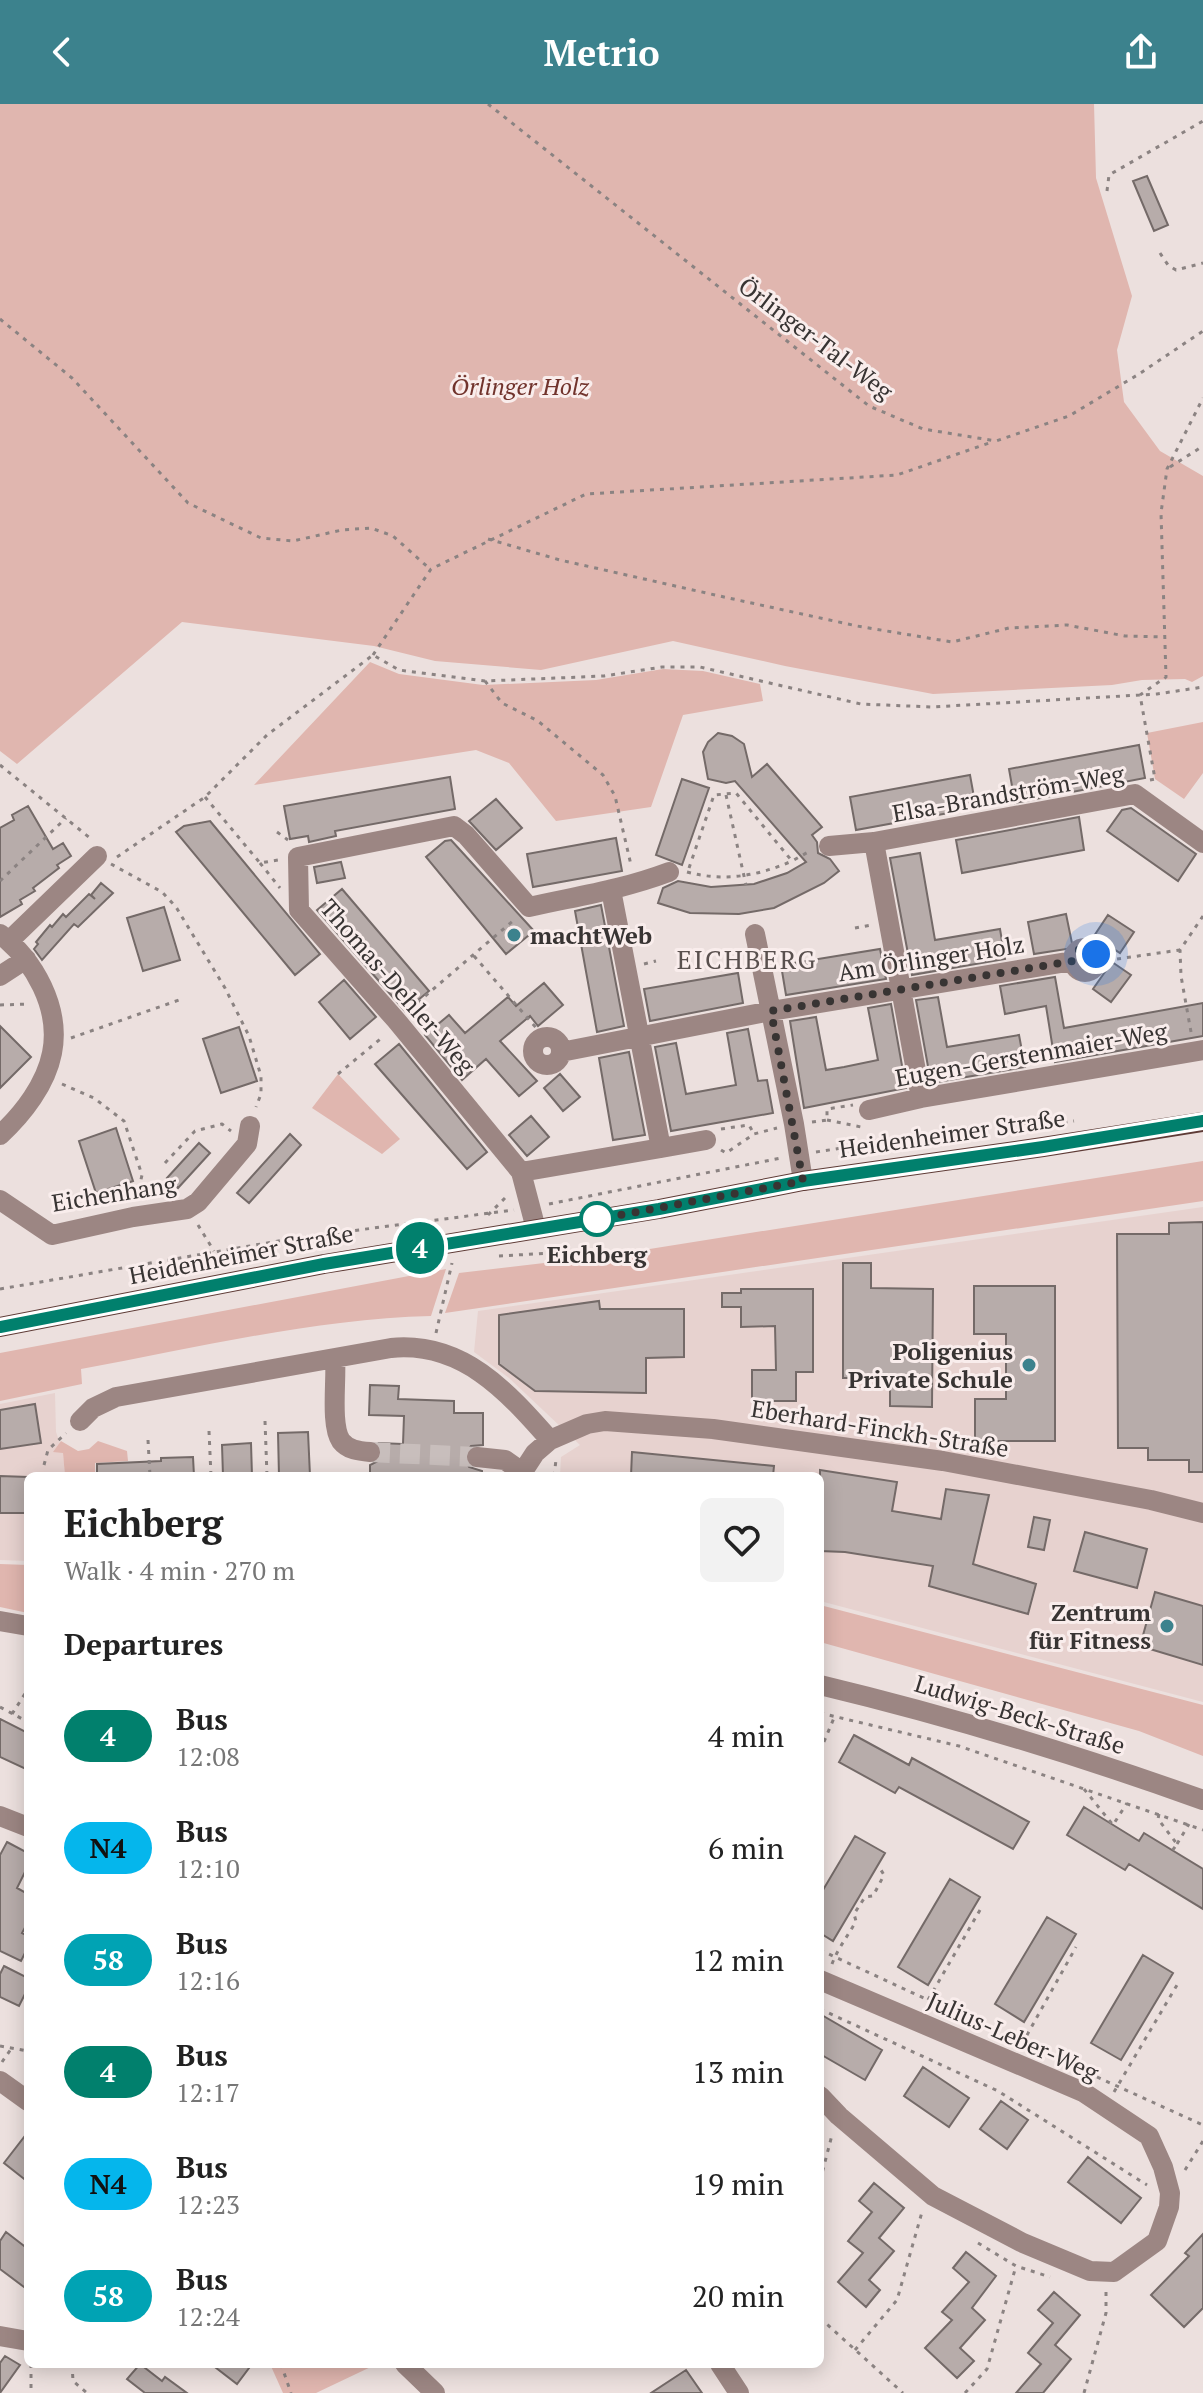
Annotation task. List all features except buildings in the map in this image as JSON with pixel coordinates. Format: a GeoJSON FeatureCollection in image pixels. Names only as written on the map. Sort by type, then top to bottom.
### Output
{"type":"FeatureCollection","features":[{"type":"Feature","properties":{"kind":"main road","name":"Heidenheimer Straße"},"geometry":{"type":"LineString","coordinates":[[0,1327],[324,1264],[659,1209],[803,1181],[1203,1122]]}},
{"type":"Feature","properties":{"kind":"street","name":"Elsa-Brandström-Weg"},"geometry":{"type":"LineString","coordinates":[[921,1098],[874,842],[1135,794],[1203,843]]}},
{"type":"Feature","properties":{"kind":"street"},"geometry":{"type":"LineString","coordinates":[[294,850],[341,847],[454,826],[466,835],[529,907],[678,872]]}},
{"type":"Feature","properties":{"kind":"street"},"geometry":{"type":"LineString","coordinates":[[829,846],[874,842]]}},
{"type":"Feature","properties":{"kind":"street","name":"Thomas-Dehler-Weg"},"geometry":{"type":"LineString","coordinates":[[294,850],[299,910],[397,1022],[522,1176],[536,1229]]}},
{"type":"Feature","properties":{"kind":"street"},"geometry":{"type":"LineString","coordinates":[[0,1135],[19,1118],[52,1053],[49,1003],[26,959],[5,937],[97,856]]}},
{"type":"Feature","properties":{"kind":"street"},"geometry":{"type":"LineString","coordinates":[[611,890],[661,1148]]}},
{"type":"Feature","properties":{"kind":"street"},"geometry":{"type":"LineString","coordinates":[[755,934],[803,1181]]}},
{"type":"Feature","properties":{"kind":"street","name":"Am Örlinger Holz"},"geometry":{"type":"LineString","coordinates":[[544,1037],[535,1044],[533,1053],[538,1062],[551,1065],[559,1059],[561,1052],[640,1048],[771,1011],[1073,961],[1077,969],[1085,972],[1096,967],[1098,958]]}},
{"type":"Feature","properties":{"kind":"street"},"geometry":{"type":"LineString","coordinates":[[0,976],[26,959]]}},
{"type":"Feature","properties":{"kind":"street","name":"Eugen-Gerstenmaier-Weg"},"geometry":{"type":"LineString","coordinates":[[869,1110],[1198,1045]]}},
{"type":"Feature","properties":{"kind":"street","name":"Eichenhang"},"geometry":{"type":"LineString","coordinates":[[0,1200],[52,1235],[187,1209],[198,1202],[249,1135]]}},
{"type":"Feature","properties":{"kind":"street"},"geometry":{"type":"LineString","coordinates":[[522,1176],[706,1140]]}},
{"type":"Feature","properties":{"kind":"street"},"geometry":{"type":"LineString","coordinates":[[80,1421],[93,1408],[116,1397],[391,1348],[419,1346],[433,1348],[491,1379],[521,1406],[550,1440]]}},
{"type":"Feature","properties":{"kind":"street"},"geometry":{"type":"LineString","coordinates":[[335,1358],[336,1422],[340,1440],[354,1451],[370,1452]]}},
{"type":"Feature","properties":{"kind":"street","name":"Eberhard-Finckh-Straße"},"geometry":{"type":"LineString","coordinates":[[522,1472],[535,1453],[550,1440],[587,1424],[605,1421],[713,1429],[943,1461],[1151,1500],[1203,1513]]}},
{"type":"Feature","properties":{"kind":"street"},"geometry":{"type":"LineString","coordinates":[[477,1457],[505,1460],[519,1472]]}},
{"type":"Feature","properties":{"kind":"street"},"geometry":{"type":"LineString","coordinates":[[0,1621],[24,1625]]}},
{"type":"Feature","properties":{"kind":"street","name":"Ludwig-Beck-Straße"},"geometry":{"type":"LineString","coordinates":[[824,1686],[953,1720],[1140,1777],[1203,1800]]}},
{"type":"Feature","properties":{"kind":"street"},"geometry":{"type":"LineString","coordinates":[[0,1816],[24,1825]]}},
{"type":"Feature","properties":{"kind":"street","name":"Julius-Leber-Weg"},"geometry":{"type":"LineString","coordinates":[[824,1982],[918,2023],[1018,2053],[1083,2092],[1149,2136],[1163,2167],[1170,2196]]}},
{"type":"Feature","properties":{"kind":"street"},"geometry":{"type":"LineString","coordinates":[[0,2081],[24,2098]]}},
{"type":"Feature","properties":{"kind":"street"},"geometry":{"type":"LineString","coordinates":[[824,2100],[933,2196],[1023,2243],[1090,2271],[1114,2272],[1157,2241],[1170,2196]]}},
{"type":"Feature","properties":{"kind":"street"},"geometry":{"type":"LineString","coordinates":[[0,2336],[24,2340]]}},
{"type":"Feature","properties":{"kind":"street"},"geometry":{"type":"LineString","coordinates":[[409,2368],[435,2393]]}},
{"type":"Feature","properties":{"kind":"street"},"geometry":{"type":"LineString","coordinates":[[723,2368],[739,2393]]}},
{"type":"Feature","properties":{"kind":"path","name":"Örlinger-Tal-Weg"},"geometry":{"type":"LineString","coordinates":[[488,104],[869,406],[923,429],[996,441],[1069,416],[1203,331]]}},
{"type":"Feature","properties":{"kind":"path"},"geometry":{"type":"LineString","coordinates":[[1107,191],[1109,175],[1203,121]]}},
{"type":"Feature","properties":{"kind":"path"},"geometry":{"type":"LineString","coordinates":[[1160,253],[1176,270],[1203,263]]}},
{"type":"Feature","properties":{"kind":"path"},"geometry":{"type":"LineString","coordinates":[[0,319],[72,378],[188,503],[261,538],[293,541],[342,530],[371,528],[393,536],[431,569]]}},
{"type":"Feature","properties":{"kind":"path"},"geometry":{"type":"LineString","coordinates":[[1140,695],[1166,677],[1161,513],[1167,469],[1203,398]]}},
{"type":"Feature","properties":{"kind":"path"},"geometry":{"type":"LineString","coordinates":[[97,856],[119,857],[205,797],[267,735],[373,655],[431,569],[488,539],[586,494],[897,475],[996,441]]}},
{"type":"Feature","properties":{"kind":"path"},"geometry":{"type":"LineString","coordinates":[[1167,469],[1203,446]]}},
{"type":"Feature","properties":{"kind":"path"},"geometry":{"type":"LineString","coordinates":[[488,539],[560,560],[768,607],[952,642],[1009,628],[1067,625],[1125,636],[1166,637]]}},
{"type":"Feature","properties":{"kind":"path"},"geometry":{"type":"LineString","coordinates":[[373,655],[399,670],[485,681],[604,676],[662,667],[700,667],[861,704],[932,707],[1140,695],[1203,687]]}},
{"type":"Feature","properties":{"kind":"path"},"geometry":{"type":"LineString","coordinates":[[485,681],[502,703],[538,721],[603,775],[615,796],[627,845]]}},
{"type":"Feature","properties":{"kind":"path"},"geometry":{"type":"LineString","coordinates":[[1140,695],[1155,779]]}},
{"type":"Feature","properties":{"kind":"path"},"geometry":{"type":"LineString","coordinates":[[0,765],[88,835]]}},
{"type":"Feature","properties":{"kind":"path"},"geometry":{"type":"LineString","coordinates":[[792,861],[736,793],[714,795],[678,872],[708,877],[744,876],[776,868],[792,861],[816,848],[829,846]]}},
{"type":"Feature","properties":{"kind":"path"},"geometry":{"type":"LineString","coordinates":[[726,794],[746,885]]}},
{"type":"Feature","properties":{"kind":"path"},"geometry":{"type":"LineString","coordinates":[[205,797],[280,887]]}},
{"type":"Feature","properties":{"kind":"path"},"geometry":{"type":"LineString","coordinates":[[0,881],[66,818]]}},
{"type":"Feature","properties":{"kind":"path"},"geometry":{"type":"LineString","coordinates":[[260,863],[294,850],[285,835],[277,832]]}},
{"type":"Feature","properties":{"kind":"path"},"geometry":{"type":"LineString","coordinates":[[97,856],[162,892],[176,907],[225,988],[249,1036],[261,1076],[261,1094],[249,1135],[222,1124],[208,1126],[195,1131],[165,1163]]}},
{"type":"Feature","properties":{"kind":"path"},"geometry":{"type":"LineString","coordinates":[[338,1074],[529,907]]}},
{"type":"Feature","properties":{"kind":"path"},"geometry":{"type":"LineString","coordinates":[[1198,1045],[1181,976],[1180,950],[1203,916]]}},
{"type":"Feature","properties":{"kind":"path"},"geometry":{"type":"LineString","coordinates":[[1098,958],[1103,961],[1180,950]]}},
{"type":"Feature","properties":{"kind":"path"},"geometry":{"type":"LineString","coordinates":[[474,956],[544,1037]]}},
{"type":"Feature","properties":{"kind":"path"},"geometry":{"type":"LineString","coordinates":[[52,1044],[179,1000]]}},
{"type":"Feature","properties":{"kind":"path"},"geometry":{"type":"LineString","coordinates":[[0,1005],[49,1003]]}},
{"type":"Feature","properties":{"kind":"path"},"geometry":{"type":"LineString","coordinates":[[43,1076],[94,1098],[124,1121],[142,1175],[133,1217]]}},
{"type":"Feature","properties":{"kind":"path"},"geometry":{"type":"LineString","coordinates":[[754,1134],[749,1125],[698,1133],[726,1153],[754,1134],[794,1124],[827,1120],[861,1128],[872,1101],[827,1109],[827,1120]]}},
{"type":"Feature","properties":{"kind":"path"},"geometry":{"type":"LineString","coordinates":[[0,1289],[214,1251],[488,1215],[800,1154],[1011,1122],[1046,1125],[1077,1121]]}},
{"type":"Feature","properties":{"kind":"path"},"geometry":{"type":"LineString","coordinates":[[488,1215],[522,1176]]}},
{"type":"Feature","properties":{"kind":"path"},"geometry":{"type":"LineString","coordinates":[[187,1209],[214,1251]]}},
{"type":"Feature","properties":{"kind":"path"},"geometry":{"type":"LineString","coordinates":[[486,1258],[552,1253]]}},
{"type":"Feature","properties":{"kind":"path"},"geometry":{"type":"LineString","coordinates":[[433,1348],[452,1263],[462,1261]]}},
{"type":"Feature","properties":{"kind":"path"},"geometry":{"type":"LineString","coordinates":[[265,1421],[267,1472]]}},
{"type":"Feature","properties":{"kind":"path"},"geometry":{"type":"LineString","coordinates":[[209,1431],[211,1472]]}},
{"type":"Feature","properties":{"kind":"path"},"geometry":{"type":"LineString","coordinates":[[148,1440],[150,1472]]}},
{"type":"Feature","properties":{"kind":"path"},"geometry":{"type":"LineString","coordinates":[[44,1465],[48,1450],[57,1441]]}},
{"type":"Feature","properties":{"kind":"path"},"geometry":{"type":"LineString","coordinates":[[12,1714],[24,1695]]}},
{"type":"Feature","properties":{"kind":"path"},"geometry":{"type":"LineString","coordinates":[[0,1707],[24,1720]]}},
{"type":"Feature","properties":{"kind":"path"},"geometry":{"type":"LineString","coordinates":[[824,1714],[959,1746],[1203,1830]]}},
{"type":"Feature","properties":{"kind":"path"},"geometry":{"type":"LineString","coordinates":[[824,1742],[835,1716]]}},
{"type":"Feature","properties":{"kind":"path"},"geometry":{"type":"LineString","coordinates":[[1082,1787],[1113,1825],[1127,1803]]}},
{"type":"Feature","properties":{"kind":"path"},"geometry":{"type":"LineString","coordinates":[[1159,1814],[1158,1819],[1177,1844]]}},
{"type":"Feature","properties":{"kind":"path"},"geometry":{"type":"LineString","coordinates":[[1172,1851],[1189,1824]]}},
{"type":"Feature","properties":{"kind":"path"},"geometry":{"type":"LineString","coordinates":[[824,1977],[856,1921],[854,1914],[865,1897],[873,1896],[884,1875],[881,1870]]}},
{"type":"Feature","properties":{"kind":"path"},"geometry":{"type":"LineString","coordinates":[[918,2023],[980,1910]]}},
{"type":"Feature","properties":{"kind":"path"},"geometry":{"type":"LineString","coordinates":[[824,1952],[928,2000],[1018,2053],[1076,1947]]}},
{"type":"Feature","properties":{"kind":"path"},"geometry":{"type":"LineString","coordinates":[[1105,2107],[1177,1985]]}},
{"type":"Feature","properties":{"kind":"path"},"geometry":{"type":"LineString","coordinates":[[824,2011],[998,2091],[1170,2196],[1203,2141]]}},
{"type":"Feature","properties":{"kind":"path"},"geometry":{"type":"LineString","coordinates":[[0,2046],[24,2051]]}},
{"type":"Feature","properties":{"kind":"path"},"geometry":{"type":"LineString","coordinates":[[0,2065],[11,2049]]}},
{"type":"Feature","properties":{"kind":"path"},"geometry":{"type":"LineString","coordinates":[[1091,2074],[1203,2125]]}},
{"type":"Feature","properties":{"kind":"path"},"geometry":{"type":"LineString","coordinates":[[824,2167],[839,2116]]}},
{"type":"Feature","properties":{"kind":"path"},"geometry":{"type":"LineString","coordinates":[[855,2350],[897,2300],[923,2209]]}},
{"type":"Feature","properties":{"kind":"path"},"geometry":{"type":"LineString","coordinates":[[965,2393],[987,2369],[1016,2266]]}},
{"type":"Feature","properties":{"kind":"path"},"geometry":{"type":"LineString","coordinates":[[1084,2393],[1106,2313],[1106,2289]]}},
{"type":"Feature","properties":{"kind":"path"},"geometry":{"type":"LineString","coordinates":[[824,2322],[903,2393]]}},
{"type":"Feature","properties":{"kind":"path"},"geometry":{"type":"LineString","coordinates":[[31,2368],[31,2393]]}},
{"type":"Feature","properties":{"kind":"path"},"geometry":{"type":"LineString","coordinates":[[72,2368],[73,2381],[87,2393]]}},
{"type":"Feature","properties":{"kind":"path"},"geometry":{"type":"LineString","coordinates":[[282,2368],[291,2393]]}},
{"type":"Feature","properties":{"kind":"shaded area"},"geometry":{"type":"Polygon","coordinates":[[[1203,1207],[1203,1702],[824,1602],[824,1472],[560,1472],[561,1457],[580,1445],[509,1378],[474,1352],[478,1311],[1203,1207]]]}},
{"type":"Feature","properties":{"kind":"shaded area"},"geometry":{"type":"Polygon","coordinates":[[[55,1393],[56,1432],[63,1452],[65,1472],[24,1472],[24,1561],[0,1560],[0,1404],[55,1393]]]}},
{"type":"Feature","properties":{"kind":"green space","name":"Örlinger Holz"},"geometry":{"type":"Polygon","coordinates":[[[0,104],[1094,104],[1096,178],[1132,296],[1117,350],[1124,402],[1160,451],[1203,476],[1203,676],[1192,682],[1185,679],[1142,680],[1112,685],[933,694],[673,641],[541,670],[435,661],[374,646],[182,622],[17,764],[0,751],[0,104]]]}},
{"type":"Feature","properties":{"kind":"green space"},"geometry":{"type":"Polygon","coordinates":[[[370,662],[399,674],[483,685],[596,680],[663,669],[703,671],[760,684],[763,701],[683,715],[651,807],[556,821],[509,763],[476,750],[254,785],[370,662]]]}},
{"type":"Feature","properties":{"kind":"green space"},"geometry":{"type":"Polygon","coordinates":[[[1203,722],[1203,773],[1184,799],[1155,779],[1147,733],[1203,722]]]}},
{"type":"Feature","properties":{"kind":"green space"},"geometry":{"type":"Polygon","coordinates":[[[338,1074],[400,1139],[382,1154],[312,1108],[338,1074]]]}},
{"type":"Feature","properties":{"kind":"green space"},"geometry":{"type":"Polygon","coordinates":[[[1203,1161],[1203,1201],[445,1313],[459,1273],[612,1255],[1203,1161]]]}},
{"type":"Feature","properties":{"kind":"green space"},"geometry":{"type":"Polygon","coordinates":[[[446,1269],[431,1316],[299,1329],[81,1369],[82,1384],[0,1401],[0,1353],[446,1269]]]}},
{"type":"Feature","properties":{"kind":"green space"},"geometry":{"type":"Polygon","coordinates":[[[61,1441],[78,1451],[89,1449],[98,1441],[127,1451],[128,1461],[95,1463],[95,1472],[65,1472],[63,1453],[53,1452],[61,1441]]]}},
{"type":"Feature","properties":{"kind":"green space"},"geometry":{"type":"Polygon","coordinates":[[[0,1564],[24,1565],[24,1612],[0,1607],[0,1564]]]}},
{"type":"Feature","properties":{"kind":"green space"},"geometry":{"type":"Polygon","coordinates":[[[824,1606],[1203,1705],[1203,1756],[1139,1731],[824,1643],[824,1606]]]}},
{"type":"Feature","properties":{"kind":"green space"},"geometry":{"type":"Polygon","coordinates":[[[272,2368],[369,2368],[316,2393],[283,2393],[272,2368]]]}},
{"type":"Feature","properties":{"kind":"tunnel"},"geometry":{"type":"LineString","coordinates":[[370,1452],[477,1457]]}},
{"type":"Feature","properties":{"kind":"bus line","name":"4"},"geometry":{"type":"LineString","coordinates":[[0,1327],[324,1264],[659,1209],[803,1181],[1203,1121]]}},
{"type":"Feature","properties":{"kind":"place","name":"machtWeb"},"geometry":{"type":"Point","coordinates":[514,935]}},
{"type":"Feature","properties":{"kind":"place","name":"Eichberg"},"geometry":{"type":"Point","coordinates":[597,1219]}},
{"type":"Feature","properties":{"kind":"place","name":"Poligenius Private Schule"},"geometry":{"type":"Point","coordinates":[1029,1365]}},
{"type":"Feature","properties":{"kind":"place","name":"Zentrum für Fitness"},"geometry":{"type":"Point","coordinates":[1167,1626]}},
{"type":"Feature","properties":{"kind":"district","name":"EICHBERG"},"geometry":{"type":"Point","coordinates":[747,959]}},
{"type":"Feature","properties":{"kind":"route"},"geometry":{"type":"LineString","coordinates":[[597,1219],[588,1221],[803,1181],[771,1011],[1073,961],[1078,950],[1084,948],[1096,954]]}}]}
